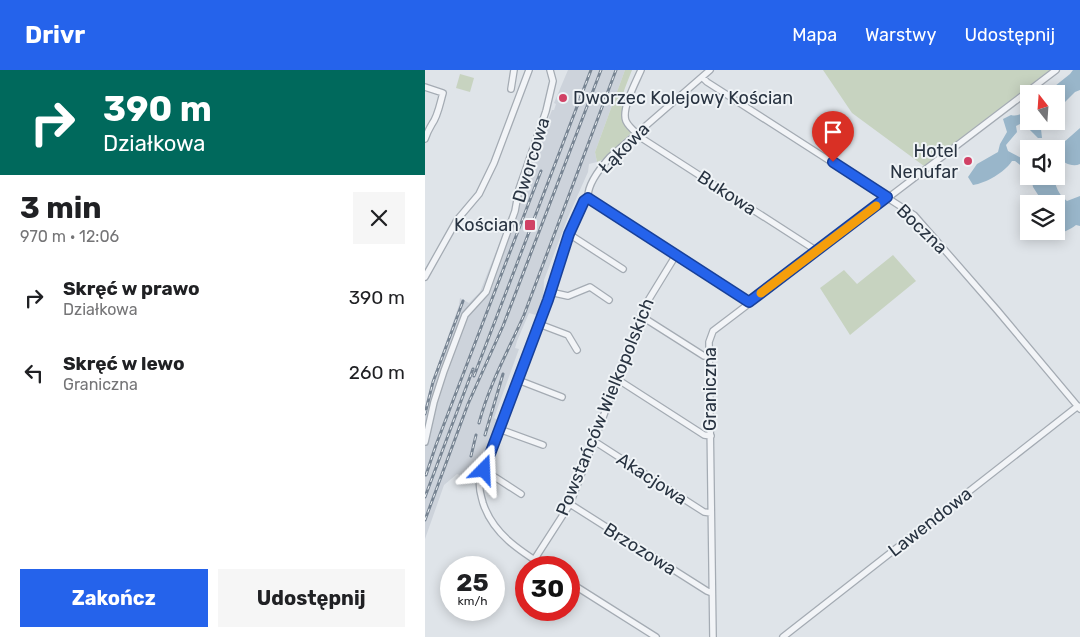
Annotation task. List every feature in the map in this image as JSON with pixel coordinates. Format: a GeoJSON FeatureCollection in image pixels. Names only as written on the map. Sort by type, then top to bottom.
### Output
{"type":"FeatureCollection","features":[{"type":"Feature","properties":{"kind":"street"},"geometry":{"type":"LineString","coordinates":[[511,89],[514,70]]}},
{"type":"Feature","properties":{"kind":"street","name":"Dworcowa"},"geometry":{"type":"LineString","coordinates":[[425,277],[457,220],[479,194],[494,163],[529,70]]}},
{"type":"Feature","properties":{"kind":"street","name":"Dworcowa"},"geometry":{"type":"LineString","coordinates":[[425,442],[434,402],[465,315],[486,292],[515,211],[519,188],[546,111],[553,81],[550,70]]}},
{"type":"Feature","properties":{"kind":"street"},"geometry":{"type":"LineString","coordinates":[[637,134],[627,121],[625,113],[641,70]]}},
{"type":"Feature","properties":{"kind":"street","name":"Łąkowa"},"geometry":{"type":"LineString","coordinates":[[529,556],[505,538],[488,514],[479,486],[539,324],[569,234],[584,201],[588,198],[587,194],[591,186],[604,164],[710,70]]}},
{"type":"Feature","properties":{"kind":"street","name":"Graniczna"},"geometry":{"type":"LineString","coordinates":[[713,637],[709,342],[713,331],[1056,70]]}},
{"type":"Feature","properties":{"kind":"street","name":"Boczna"},"geometry":{"type":"LineString","coordinates":[[702,77],[914,215],[1079,407]]}},
{"type":"Feature","properties":{"kind":"street"},"geometry":{"type":"LineString","coordinates":[[425,87],[443,93],[425,139]]}},
{"type":"Feature","properties":{"kind":"street","name":"Bukowa"},"geometry":{"type":"LineString","coordinates":[[637,134],[817,251]]}},
{"type":"Feature","properties":{"kind":"street"},"geometry":{"type":"LineString","coordinates":[[588,198],[749,302]]}},
{"type":"Feature","properties":{"kind":"street"},"geometry":{"type":"LineString","coordinates":[[569,234],[623,269]]}},
{"type":"Feature","properties":{"kind":"street","name":"Powstańców Wielkopolskich"},"geometry":{"type":"LineString","coordinates":[[537,556],[570,504],[641,316],[653,290],[676,255]]}},
{"type":"Feature","properties":{"kind":"street"},"geometry":{"type":"LineString","coordinates":[[550,292],[568,296],[590,287],[609,300]]}},
{"type":"Feature","properties":{"kind":"street"},"geometry":{"type":"LineString","coordinates":[[641,316],[704,356],[710,356]]}},
{"type":"Feature","properties":{"kind":"street"},"geometry":{"type":"LineString","coordinates":[[539,324],[570,336],[577,350]]}},
{"type":"Feature","properties":{"kind":"street"},"geometry":{"type":"LineString","coordinates":[[617,379],[704,435],[711,436]]}},
{"type":"Feature","properties":{"kind":"street"},"geometry":{"type":"LineString","coordinates":[[518,380],[562,396]]}},
{"type":"Feature","properties":{"kind":"street","name":"Lawendowa"},"geometry":{"type":"LineString","coordinates":[[783,637],[1079,407]]}},
{"type":"Feature","properties":{"kind":"street"},"geometry":{"type":"LineString","coordinates":[[499,429],[543,445]]}},
{"type":"Feature","properties":{"kind":"street","name":"Akacjowa"},"geometry":{"type":"LineString","coordinates":[[594,441],[704,512],[711,513]]}},
{"type":"Feature","properties":{"kind":"street"},"geometry":{"type":"LineString","coordinates":[[484,470],[521,494]]}},
{"type":"Feature","properties":{"kind":"street","name":"Brzozowa"},"geometry":{"type":"LineString","coordinates":[[570,504],[712,593]]}},
{"type":"Feature","properties":{"kind":"street"},"geometry":{"type":"LineString","coordinates":[[580,589],[656,637]]}},
{"type":"Feature","properties":{"kind":"shaded area"},"geometry":{"type":"Polygon","coordinates":[[[568,70],[625,70],[595,152],[597,162],[589,164],[588,172],[568,217],[544,280],[543,300],[538,314],[529,313],[517,341],[515,348],[519,349],[494,418],[498,420],[475,479],[472,480],[457,474],[444,485],[425,539],[425,406],[431,385],[460,298],[469,303],[480,292],[513,209],[516,189],[541,118],[548,120],[552,110],[554,110],[556,104],[554,103],[568,70]]]}},
{"type":"Feature","properties":{"kind":"green space"},"geometry":{"type":"Polygon","coordinates":[[[625,70],[632,70],[623,95],[622,108],[632,132],[604,159],[597,162],[595,152],[625,70]]]}},
{"type":"Feature","properties":{"kind":"green space"},"geometry":{"type":"Polygon","coordinates":[[[823,70],[1050,70],[1030,85],[1020,85],[1020,93],[924,166],[852,113],[823,70]]]}},
{"type":"Feature","properties":{"kind":"green space"},"geometry":{"type":"Polygon","coordinates":[[[460,74],[474,78],[470,92],[456,88],[460,74]]]}},
{"type":"Feature","properties":{"kind":"green space"},"geometry":{"type":"Polygon","coordinates":[[[893,255],[916,281],[850,335],[820,288],[844,270],[857,284],[893,255]]]}},
{"type":"Feature","properties":{"kind":"water"},"geometry":{"type":"Polygon","coordinates":[[[1073,70],[1080,70],[1080,90],[1075,92],[1065,102],[1065,85],[1056,85],[1073,70]]]}},
{"type":"Feature","properties":{"kind":"water"},"geometry":{"type":"Polygon","coordinates":[[[1020,114],[1020,124],[1016,126],[1017,132],[1006,145],[1008,151],[1020,157],[1020,165],[1012,161],[994,177],[973,185],[968,177],[977,164],[998,152],[1007,132],[1003,119],[1020,114]]]}},
{"type":"Feature","properties":{"kind":"water"},"geometry":{"type":"Polygon","coordinates":[[[1080,128],[1080,164],[1071,165],[1065,162],[1065,141],[1080,128]]]}},
{"type":"Feature","properties":{"kind":"water"},"geometry":{"type":"Polygon","coordinates":[[[1030,130],[1041,130],[1042,138],[1038,138],[1030,130]]]}},
{"type":"Feature","properties":{"kind":"water"},"geometry":{"type":"Polygon","coordinates":[[[1033,185],[1055,185],[1061,195],[1038,195],[1033,185]]]}},
{"type":"Feature","properties":{"kind":"water"},"geometry":{"type":"Polygon","coordinates":[[[1080,196],[1080,226],[1076,225],[1065,232],[1065,200],[1067,201],[1080,196]]]}},
{"type":"Feature","properties":{"kind":"railway"},"geometry":{"type":"LineString","coordinates":[[474,376],[591,70]]}},
{"type":"Feature","properties":{"kind":"railway"},"geometry":{"type":"LineString","coordinates":[[425,520],[468,404],[503,326],[601,70]]}},
{"type":"Feature","properties":{"kind":"railway"},"geometry":{"type":"LineString","coordinates":[[479,423],[493,382],[524,315],[616,70]]}},
{"type":"Feature","properties":{"kind":"railway"},"geometry":{"type":"LineString","coordinates":[[426,475],[541,171]]}},
{"type":"Feature","properties":{"kind":"railway"},"geometry":{"type":"LineString","coordinates":[[425,414],[433,382],[463,301]]}},
{"type":"Feature","properties":{"kind":"railway"},"geometry":{"type":"LineString","coordinates":[[425,497],[473,369]]}},
{"type":"Feature","properties":{"kind":"railway"},"geometry":{"type":"LineString","coordinates":[[485,435],[503,374]]}},
{"type":"Feature","properties":{"kind":"railway"},"geometry":{"type":"LineString","coordinates":[[471,456],[476,435]]}},
{"type":"Feature","properties":{"kind":"slow traffic"},"geometry":{"type":"LineString","coordinates":[[761,293],[876,206]]}},
{"type":"Feature","properties":{"kind":"place","name":"Dworzec Kolejowy Kościan"},"geometry":{"type":"Point","coordinates":[563,98]}},
{"type":"Feature","properties":{"kind":"place","name":"Hotel Nenufar"},"geometry":{"type":"Point","coordinates":[968,161]}},
{"type":"Feature","properties":{"kind":"place","name":"Kościan"},"geometry":{"type":"Point","coordinates":[530,225]}},
{"type":"Feature","properties":{"kind":"route"},"geometry":{"type":"LineString","coordinates":[[484,470],[548,300],[569,234],[584,201],[588,198],[749,302],[887,197],[833,162]]}}]}
